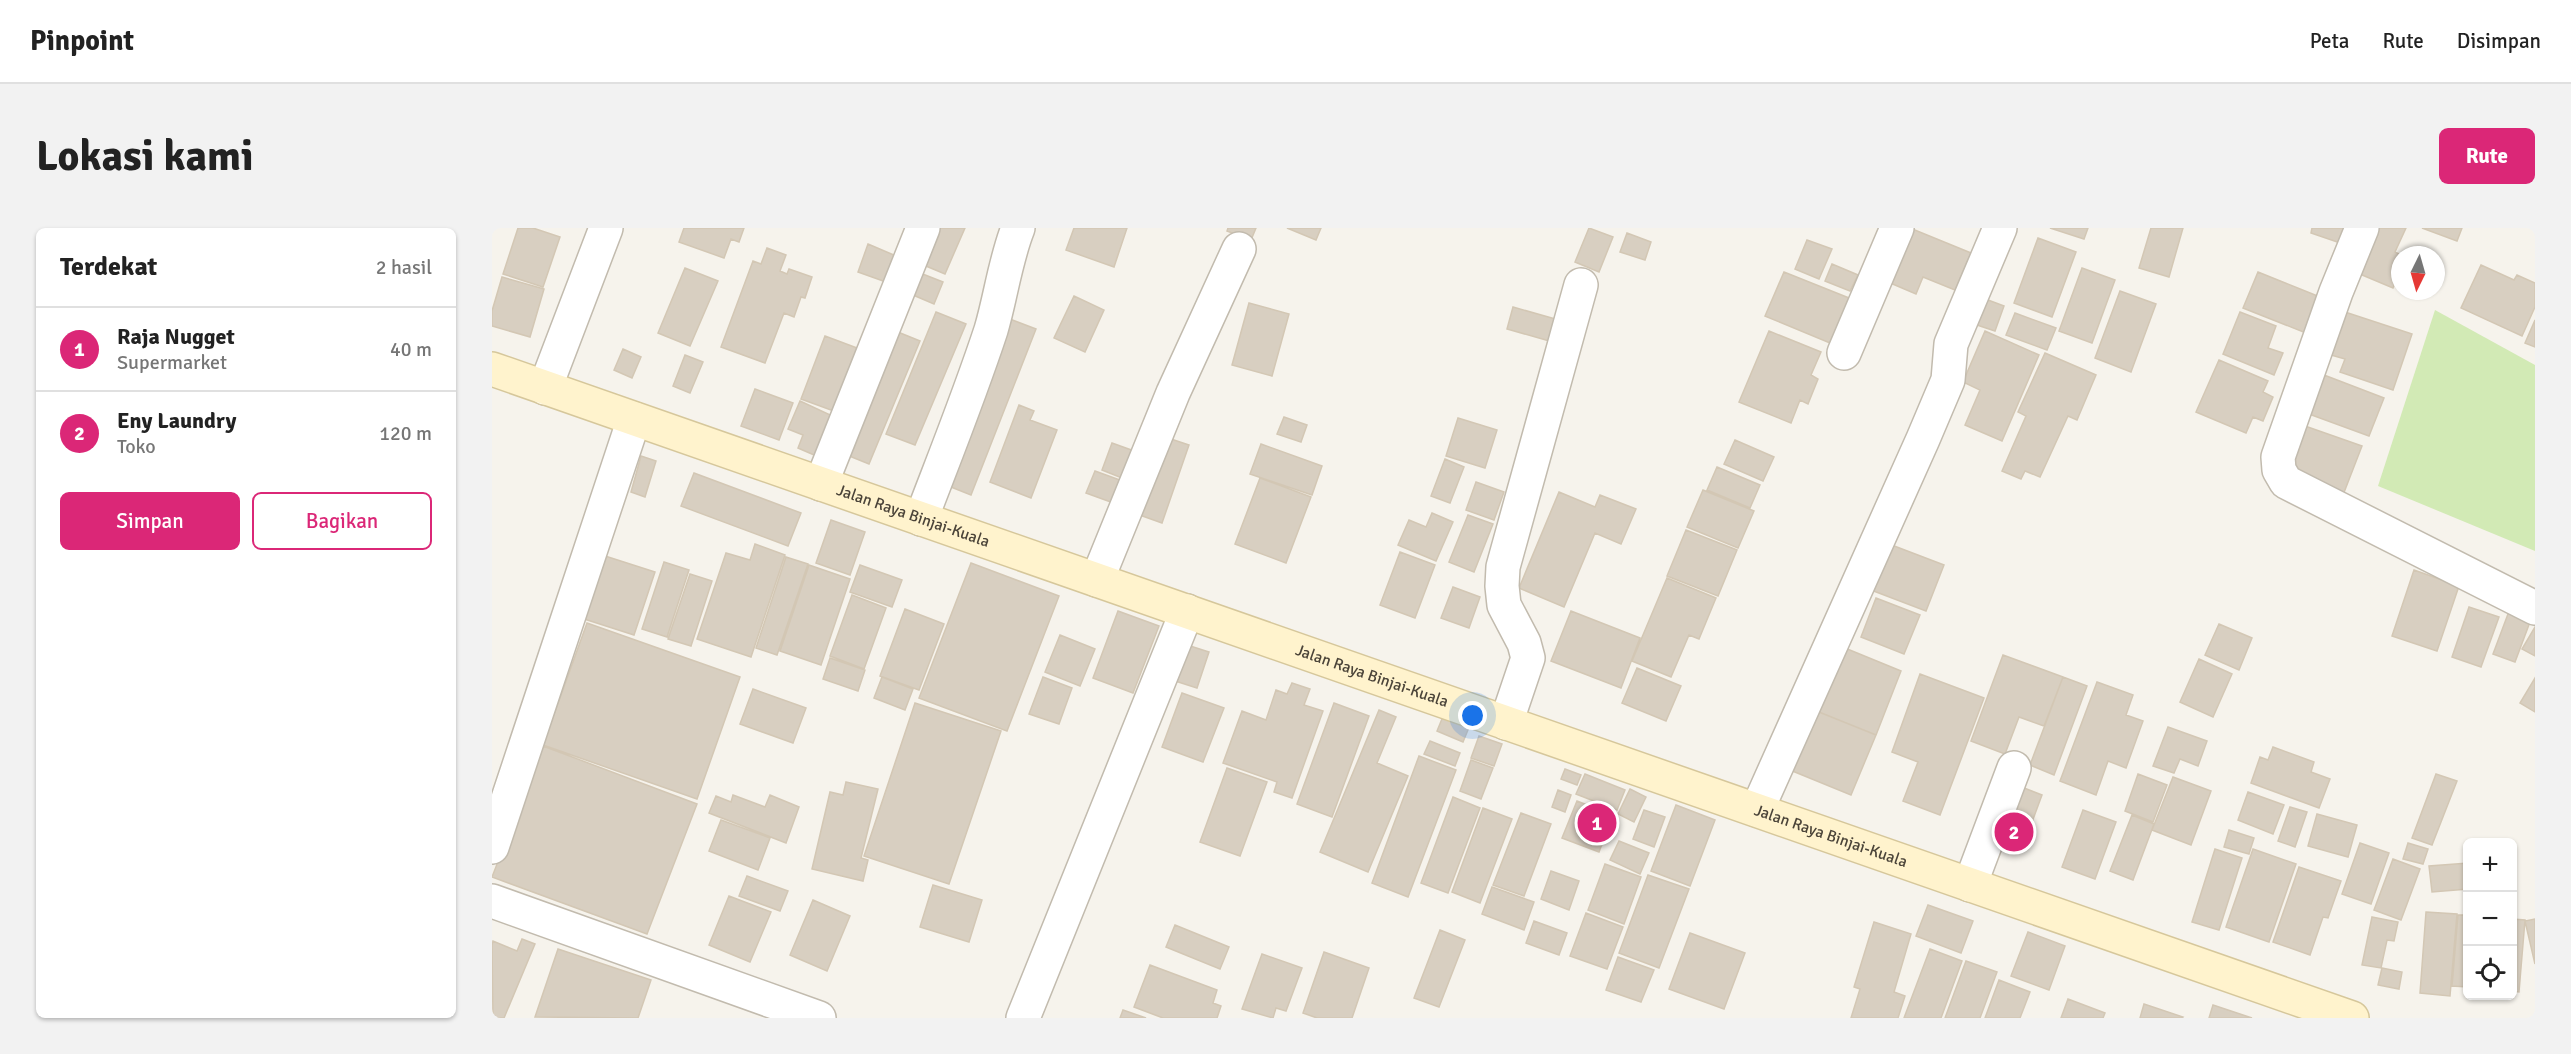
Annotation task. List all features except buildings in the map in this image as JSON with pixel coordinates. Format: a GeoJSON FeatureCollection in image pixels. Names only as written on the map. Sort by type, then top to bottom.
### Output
{"type":"FeatureCollection","features":[{"type":"Feature","properties":{"kind":"main road","name":"Jalan Raya Binjai-Kuala"},"geometry":{"type":"LineString","coordinates":[[492,369],[2352,1018]]}},
{"type":"Feature","properties":{"kind":"street"},"geometry":{"type":"LineString","coordinates":[[545,388],[606,228]]}},
{"type":"Feature","properties":{"kind":"street"},"geometry":{"type":"LineString","coordinates":[[820,484],[923,228]]}},
{"type":"Feature","properties":{"kind":"street"},"geometry":{"type":"LineString","coordinates":[[921,519],[983,354],[994,320],[1011,245],[1018,228]]}},
{"type":"Feature","properties":{"kind":"street"},"geometry":{"type":"LineString","coordinates":[[1845,353],[1897,228]]}},
{"type":"Feature","properties":{"kind":"street"},"geometry":{"type":"LineString","coordinates":[[1757,810],[1948,380],[1951,344],[2000,228]]}},
{"type":"Feature","properties":{"kind":"street"},"geometry":{"type":"LineString","coordinates":[[2362,228],[2336,292],[2278,457],[2278,470],[2286,482],[2535,608]]}},
{"type":"Feature","properties":{"kind":"street"},"geometry":{"type":"LineString","coordinates":[[1097,580],[1173,393],[1239,249]]}},
{"type":"Feature","properties":{"kind":"street"},"geometry":{"type":"LineString","coordinates":[[1506,723],[1528,658],[1524,643],[1504,605],[1503,567],[1581,285]]}},
{"type":"Feature","properties":{"kind":"street"},"geometry":{"type":"LineString","coordinates":[[492,847],[634,419]]}},
{"type":"Feature","properties":{"kind":"street"},"geometry":{"type":"LineString","coordinates":[[1023,1018],[1187,611]]}},
{"type":"Feature","properties":{"kind":"street"},"geometry":{"type":"LineString","coordinates":[[1970,885],[2014,768]]}},
{"type":"Feature","properties":{"kind":"street"},"geometry":{"type":"LineString","coordinates":[[492,901],[819,1018]]}},
{"type":"Feature","properties":{"kind":"green space"},"geometry":{"type":"Polygon","coordinates":[[[2435,310],[2535,365],[2535,551],[2378,486],[2435,310]]]}},
{"type":"Feature","properties":{"kind":"place","name":"Raja Nugget"},"geometry":{"type":"Point","coordinates":[1597,823]}},
{"type":"Feature","properties":{"kind":"place","name":"Eny Laundry"},"geometry":{"type":"Point","coordinates":[2014,832]}}]}
